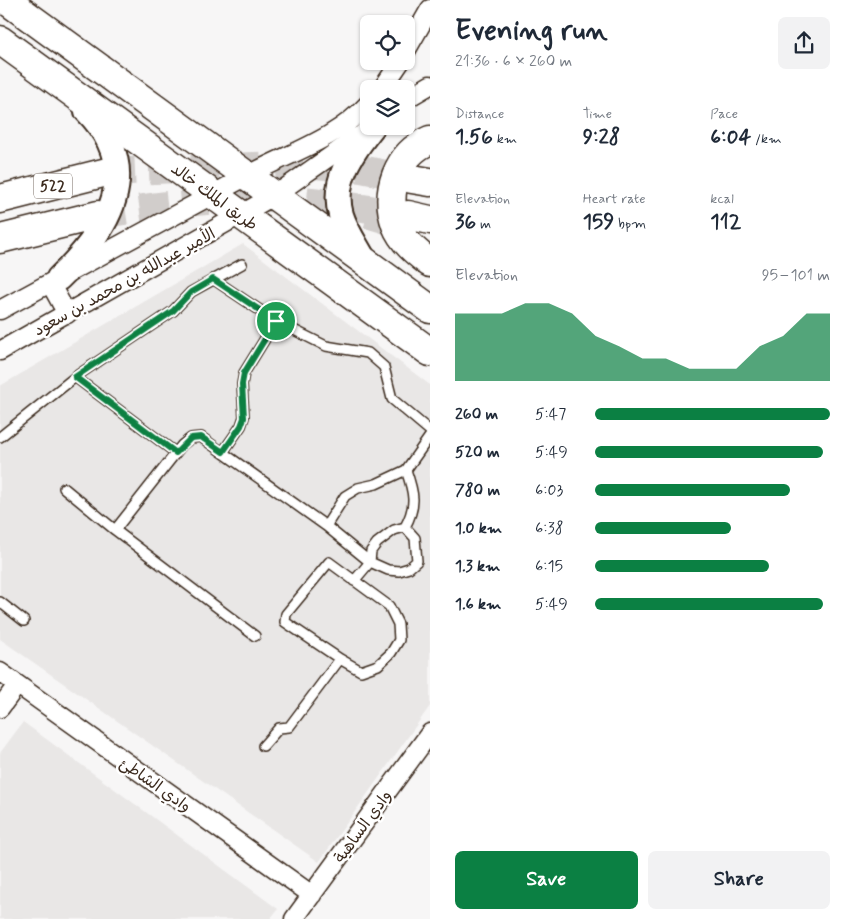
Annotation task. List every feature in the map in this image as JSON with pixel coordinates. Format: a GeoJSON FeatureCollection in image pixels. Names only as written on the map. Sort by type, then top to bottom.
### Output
{"type":"FeatureCollection","features":[{"type":"Feature","properties":{"kind":"main road"},"geometry":{"type":"LineString","coordinates":[[6,0],[430,309]]}},
{"type":"Feature","properties":{"kind":"main road","name":"طريق الملك خالد"},"geometry":{"type":"LineString","coordinates":[[0,40],[430,352]]}},
{"type":"Feature","properties":{"kind":"main road"},"geometry":{"type":"LineString","coordinates":[[430,140],[408,155],[398,168],[393,186],[396,225],[415,251],[430,263]]}},
{"type":"Feature","properties":{"kind":"main road","name":"522"},"geometry":{"type":"LineString","coordinates":[[0,199],[107,172]]}},
{"type":"Feature","properties":{"kind":"main road","name":"522"},"geometry":{"type":"LineString","coordinates":[[0,239],[98,215]]}},
{"type":"Feature","properties":{"kind":"street"},"geometry":{"type":"LineString","coordinates":[[415,35],[430,9]]}},
{"type":"Feature","properties":{"kind":"street"},"geometry":{"type":"LineString","coordinates":[[415,94],[430,85]]}},
{"type":"Feature","properties":{"kind":"street"},"geometry":{"type":"LineString","coordinates":[[63,86],[103,127],[112,144],[118,162],[112,204],[98,234],[79,259],[54,280],[67,314]]}},
{"type":"Feature","properties":{"kind":"street","name":"الأمير عبدالله بن محمد بن سعود"},"geometry":{"type":"LineString","coordinates":[[0,310],[247,176],[310,148],[360,111]]}},
{"type":"Feature","properties":{"kind":"street","name":"الأمير عبدالله بن محمد بن سعود"},"geometry":{"type":"LineString","coordinates":[[0,352],[276,195],[360,135]]}},
{"type":"Feature","properties":{"kind":"street"},"geometry":{"type":"LineString","coordinates":[[364,260],[340,212],[340,193],[342,173],[352,152],[365,135]]}},
{"type":"Feature","properties":{"kind":"street"},"geometry":{"type":"LineString","coordinates":[[0,187],[107,172]]}},
{"type":"Feature","properties":{"kind":"street"},"geometry":{"type":"LineString","coordinates":[[0,252],[98,215]]}},
{"type":"Feature","properties":{"kind":"street","name":"وادي الشاطئ"},"geometry":{"type":"LineString","coordinates":[[0,672],[312,895]]}},
{"type":"Feature","properties":{"kind":"street"},"geometry":{"type":"LineString","coordinates":[[0,708],[17,685]]}},
{"type":"Feature","properties":{"kind":"street","name":"وادي الساهية"},"geometry":{"type":"LineString","coordinates":[[294,919],[429,737]]}},
{"type":"Feature","properties":{"kind":"lane"},"geometry":{"type":"LineString","coordinates":[[0,437],[75,377],[173,311],[191,292],[242,264]]}},
{"type":"Feature","properties":{"kind":"lane"},"geometry":{"type":"LineString","coordinates":[[213,279],[276,321],[326,346],[368,353],[384,368],[392,398],[430,431]]}},
{"type":"Feature","properties":{"kind":"lane"},"geometry":{"type":"LineString","coordinates":[[223,452],[241,426],[244,418],[242,384],[244,373],[276,321]]}},
{"type":"Feature","properties":{"kind":"lane"},"geometry":{"type":"LineString","coordinates":[[75,377],[176,453]]}},
{"type":"Feature","properties":{"kind":"lane"},"geometry":{"type":"LineString","coordinates":[[326,526],[345,496],[358,488],[376,484],[406,470],[430,436]]}},
{"type":"Feature","properties":{"kind":"lane"},"geometry":{"type":"LineString","coordinates":[[115,530],[176,453],[191,438],[201,437],[326,526],[370,562],[388,570],[399,571],[409,568],[417,561],[415,538],[405,527]]}},
{"type":"Feature","properties":{"kind":"lane"},"geometry":{"type":"LineString","coordinates":[[354,581],[370,562],[371,551],[383,536],[405,527],[413,512],[412,490],[406,470]]}},
{"type":"Feature","properties":{"kind":"lane"},"geometry":{"type":"LineString","coordinates":[[64,488],[132,545],[255,636]]}},
{"type":"Feature","properties":{"kind":"lane"},"geometry":{"type":"LineString","coordinates":[[326,563],[331,563],[354,581],[389,606],[398,624],[399,640],[391,653],[378,665],[361,670],[340,659],[286,622],[285,618],[326,563]]}},
{"type":"Feature","properties":{"kind":"lane"},"geometry":{"type":"LineString","coordinates":[[0,602],[24,621]]}},
{"type":"Feature","properties":{"kind":"lane"},"geometry":{"type":"LineString","coordinates":[[263,746],[279,728],[290,727],[340,659]]}},
{"type":"Feature","properties":{"kind":"shaded area"},"geometry":{"type":"Polygon","coordinates":[[[243,244],[430,385],[430,706],[319,862],[0,639],[0,386],[243,244]]]}},
{"type":"Feature","properties":{"kind":"shaded area"},"geometry":{"type":"Polygon","coordinates":[[[23,722],[278,909],[270,919],[0,919],[0,753],[23,722]]]}},
{"type":"Feature","properties":{"kind":"tunnel"},"geometry":{"type":"LineString","coordinates":[[107,172],[300,164],[356,168],[412,179]]}},
{"type":"Feature","properties":{"kind":"tunnel"},"geometry":{"type":"LineString","coordinates":[[98,215],[177,204],[257,198],[314,201],[408,215]]}},
{"type":"Feature","properties":{"kind":"tunnel"},"geometry":{"type":"LineString","coordinates":[[327,203],[384,219],[413,232]]}},
{"type":"Feature","properties":{"kind":"route"},"geometry":{"type":"LineString","coordinates":[[213,279],[276,321],[244,373],[242,384],[244,418],[241,426],[223,452],[201,437],[191,438],[176,453],[75,377],[173,311],[191,292],[213,279]]}}]}
